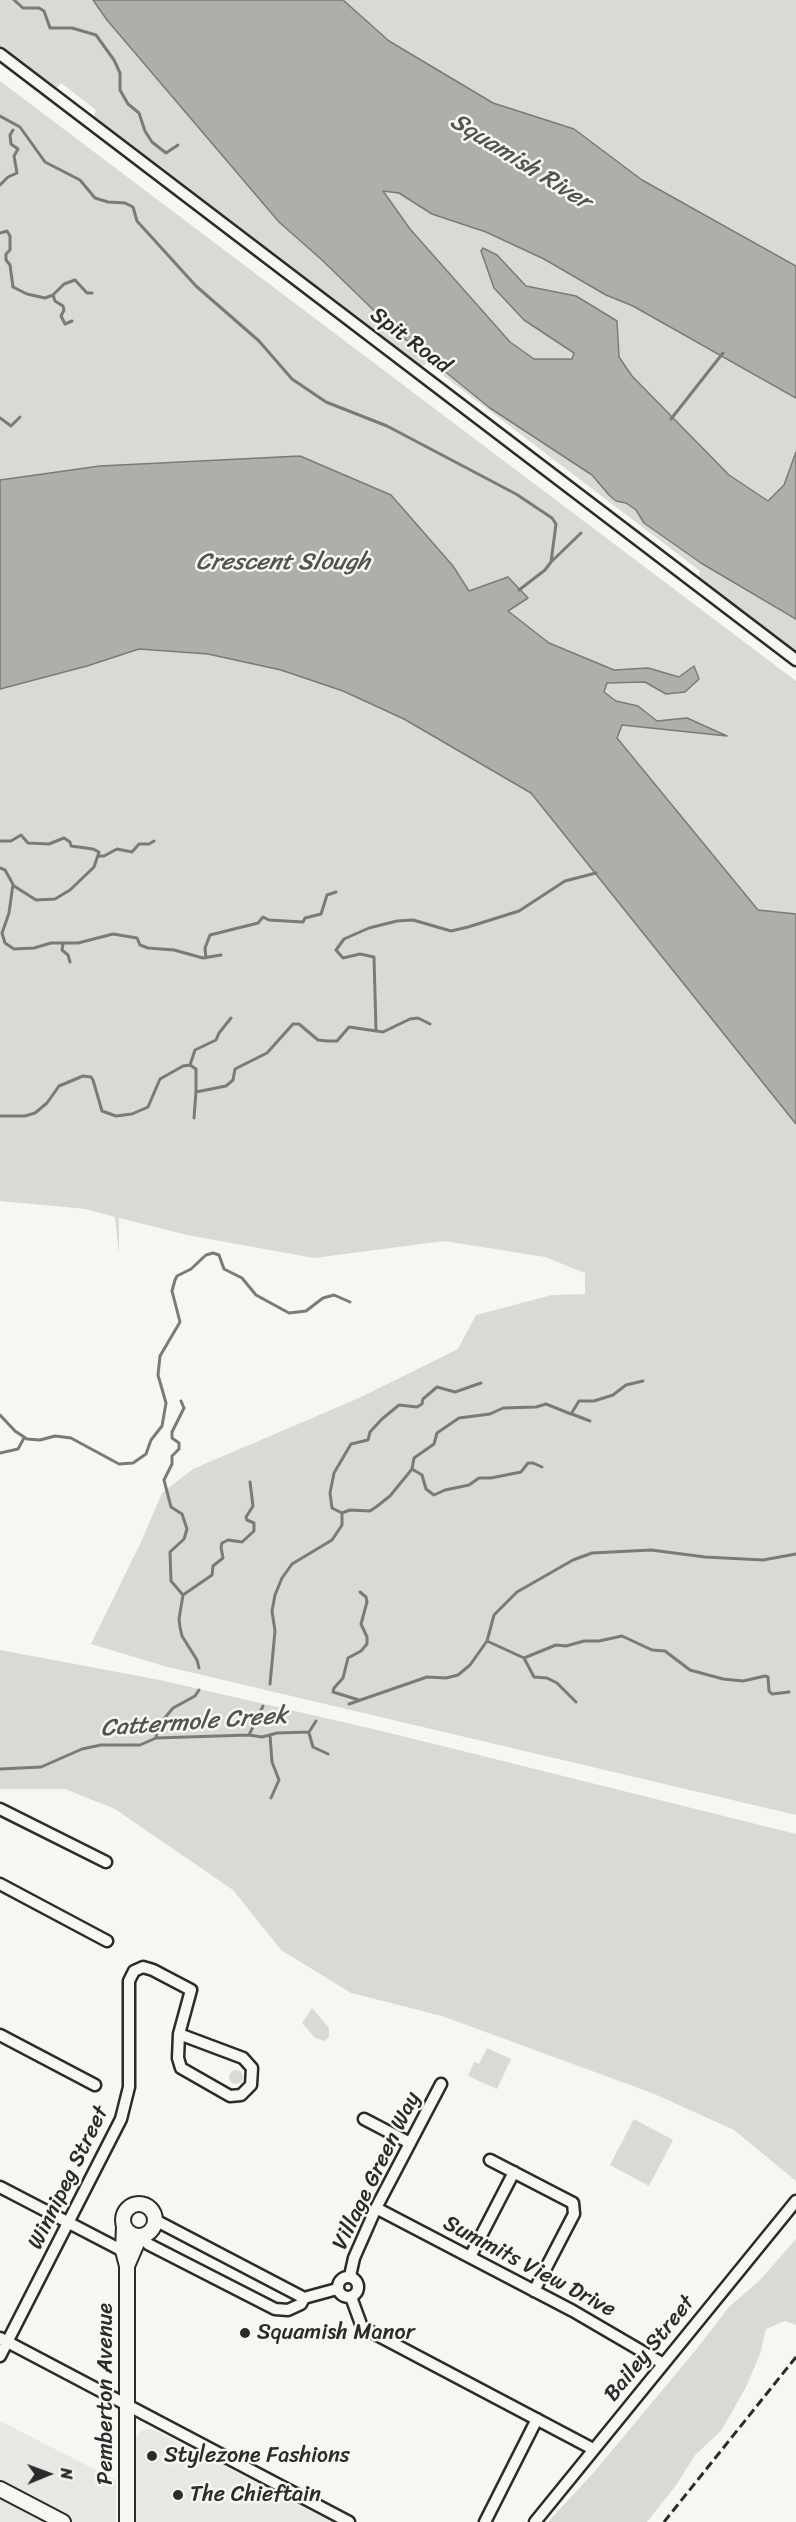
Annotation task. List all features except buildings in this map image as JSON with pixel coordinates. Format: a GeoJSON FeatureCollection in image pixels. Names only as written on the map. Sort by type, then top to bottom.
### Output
{"type":"FeatureCollection","features":[{"type":"Feature","properties":{"kind":"street","name":"Spit Road"},"geometry":{"type":"LineString","coordinates":[[0,54],[796,660]]}},
{"type":"Feature","properties":{"kind":"street"},"geometry":{"type":"LineString","coordinates":[[0,1809],[106,1862]]}},
{"type":"Feature","properties":{"kind":"street"},"geometry":{"type":"LineString","coordinates":[[0,1884],[107,1941]]}},
{"type":"Feature","properties":{"kind":"street","name":"Winnipeg Street"},"geometry":{"type":"LineString","coordinates":[[0,2356],[4,2340],[70,2223],[121,2119],[129,2078],[129,1982],[135,1971],[143,1967],[153,1970],[191,1990],[179,2034]]}},
{"type":"Feature","properties":{"kind":"street"},"geometry":{"type":"LineString","coordinates":[[179,2034],[243,2058],[252,2068],[251,2085],[241,2095],[230,2096],[184,2071],[178,2058],[179,2034]]}},
{"type":"Feature","properties":{"kind":"street"},"geometry":{"type":"LineString","coordinates":[[0,2035],[95,2085]]}},
{"type":"Feature","properties":{"kind":"street","name":"Village Green Way"},"geometry":{"type":"LineString","coordinates":[[350,2277],[354,2258],[376,2208],[441,2084]]}},
{"type":"Feature","properties":{"kind":"street"},"geometry":{"type":"LineString","coordinates":[[364,2119],[410,2143]]}},
{"type":"Feature","properties":{"kind":"street"},"geometry":{"type":"LineString","coordinates":[[490,2160],[570,2201],[574,2209],[534,2291]]}},
{"type":"Feature","properties":{"kind":"street"},"geometry":{"type":"LineString","coordinates":[[470,2257],[513,2172]]}},
{"type":"Feature","properties":{"kind":"street"},"geometry":{"type":"LineString","coordinates":[[0,2187],[123,2251]]}},
{"type":"Feature","properties":{"kind":"street","name":"Bailey Street"},"geometry":{"type":"LineString","coordinates":[[535,2522],[796,2201]]}},
{"type":"Feature","properties":{"kind":"street"},"geometry":{"type":"LineString","coordinates":[[304,2298],[301,2304],[288,2310],[275,2309],[148,2244],[141,2236],[130,2234],[124,2226],[124,2212],[135,2204],[149,2207],[155,2220],[304,2298],[337,2289]]}},
{"type":"Feature","properties":{"kind":"street","name":"Summits View Drive"},"geometry":{"type":"LineString","coordinates":[[376,2208],[534,2291],[662,2363]]}},
{"type":"Feature","properties":{"kind":"street"},"geometry":{"type":"LineString","coordinates":[[141,2236],[151,2230],[155,2220]]}},
{"type":"Feature","properties":{"kind":"street","name":"Pemberton Avenue"},"geometry":{"type":"LineString","coordinates":[[124,2226],[123,2251],[127,2266],[127,2522]]}},
{"type":"Feature","properties":{"kind":"street","name":"Pemberton Avenue"},"geometry":{"type":"LineString","coordinates":[[127,2266],[141,2236]]}},
{"type":"Feature","properties":{"kind":"street"},"geometry":{"type":"LineString","coordinates":[[350,2277],[356,2280],[358,2286],[356,2293],[351,2297],[342,2296],[337,2289],[342,2278],[350,2277]]}},
{"type":"Feature","properties":{"kind":"street"},"geometry":{"type":"LineString","coordinates":[[351,2297],[362,2327],[593,2449]]}},
{"type":"Feature","properties":{"kind":"street"},"geometry":{"type":"LineString","coordinates":[[4,2340],[349,2522]]}},
{"type":"Feature","properties":{"kind":"street"},"geometry":{"type":"LineString","coordinates":[[485,2522],[537,2419]]}},
{"type":"Feature","properties":{"kind":"street"},"geometry":{"type":"LineString","coordinates":[[0,2489],[63,2522]]}},
{"type":"Feature","properties":{"kind":"shaded area"},"geometry":{"type":"Polygon","coordinates":[[[0,0],[796,0],[796,652],[699,578],[700,571],[427,363],[422,367],[140,153],[94,116],[96,110],[61,83],[56,89],[0,47],[0,0]]]}},
{"type":"Feature","properties":{"kind":"shaded area"},"geometry":{"type":"Polygon","coordinates":[[[0,81],[796,681],[796,1815],[164,1666],[91,1644],[162,1493],[193,1469],[359,1398],[458,1349],[476,1315],[552,1295],[585,1294],[585,1273],[545,1257],[444,1241],[314,1258],[187,1235],[119,1218],[119,1255],[115,1217],[86,1209],[0,1201],[0,81]]]}},
{"type":"Feature","properties":{"kind":"shaded area"},"geometry":{"type":"Polygon","coordinates":[[[0,1650],[160,1680],[386,1732],[796,1834],[796,2181],[734,2130],[652,2093],[442,2016],[351,1993],[281,1950],[233,1890],[115,1809],[65,1789],[0,1789],[0,1650]]]}},
{"type":"Feature","properties":{"kind":"shaded area"},"geometry":{"type":"Polygon","coordinates":[[[312,2008],[329,2028],[329,2037],[324,2041],[315,2038],[302,2023],[312,2008]]]}},
{"type":"Feature","properties":{"kind":"shaded area"},"geometry":{"type":"Polygon","coordinates":[[[487,2048],[511,2059],[497,2089],[468,2076],[474,2062],[479,2064],[487,2048]]]}},
{"type":"Feature","properties":{"kind":"shaded area"},"geometry":{"type":"Polygon","coordinates":[[[236,2070],[241,2072],[243,2077],[241,2082],[236,2084],[231,2082],[229,2077],[231,2072],[236,2070]]]}},
{"type":"Feature","properties":{"kind":"shaded area"},"geometry":{"type":"Polygon","coordinates":[[[634,2119],[673,2140],[649,2186],[610,2165],[634,2119]]]}},
{"type":"Feature","properties":{"kind":"shaded area"},"geometry":{"type":"Polygon","coordinates":[[[796,2239],[796,2325],[785,2321],[766,2329],[760,2354],[746,2387],[721,2431],[695,2455],[677,2484],[647,2522],[548,2522],[595,2471],[729,2307],[761,2279],[796,2239]]]}},
{"type":"Feature","properties":{"kind":"shaded area"},"geometry":{"type":"Polygon","coordinates":[[[0,2421],[116,2480],[116,2522],[0,2522],[0,2421]]]}},
{"type":"Feature","properties":{"kind":"shaded area"},"geometry":{"type":"Polygon","coordinates":[[[150,2429],[332,2522],[136,2522],[136,2438],[141,2430],[150,2429]]]}},
{"type":"Feature","properties":{"kind":"water","name":"Squamish River"},"geometry":{"type":"Polygon","coordinates":[[[93,0],[343,0],[389,41],[493,103],[574,129],[642,180],[796,266],[796,398],[633,306],[606,295],[544,259],[486,232],[432,214],[399,193],[383,191],[410,229],[510,342],[534,359],[572,359],[574,353],[524,320],[494,288],[481,251],[483,248],[497,255],[526,286],[576,296],[617,321],[619,357],[632,376],[729,475],[768,501],[784,485],[796,452],[796,619],[701,563],[644,523],[636,510],[626,503],[616,501],[592,475],[490,408],[395,331],[279,222],[107,20],[93,0]]]}},
{"type":"Feature","properties":{"kind":"water","name":"Crescent Slough"},"geometry":{"type":"Polygon","coordinates":[[[300,456],[391,495],[453,566],[469,591],[508,577],[528,598],[508,611],[549,643],[614,670],[648,668],[679,677],[694,666],[699,679],[685,692],[666,694],[645,682],[607,683],[604,692],[616,701],[638,706],[657,721],[687,718],[727,736],[622,725],[617,738],[758,910],[796,914],[796,1124],[531,793],[404,719],[343,691],[281,670],[208,654],[139,649],[87,666],[0,689],[0,480],[100,466],[300,456]]]}},
{"type":"Feature","properties":{"kind":"waterway"},"geometry":{"type":"LineString","coordinates":[[14,0],[23,8],[39,8],[44,11],[50,28],[72,28],[96,35],[114,60],[120,73],[120,90],[128,104],[139,113],[145,131],[152,142],[166,153],[178,145]]}},
{"type":"Feature","properties":{"kind":"waterway"},"geometry":{"type":"LineString","coordinates":[[0,116],[20,127],[45,162],[80,180],[95,198],[108,202],[125,203],[133,207],[137,221],[196,286],[259,341],[292,379],[326,402],[387,426],[516,494],[552,518],[556,524],[551,562],[545,570],[519,590]]}},
{"type":"Feature","properties":{"kind":"waterway"},"geometry":{"type":"LineString","coordinates":[[0,185],[8,177],[17,173],[14,156],[18,149],[11,144],[10,135],[13,130]]}},
{"type":"Feature","properties":{"kind":"waterway"},"geometry":{"type":"LineString","coordinates":[[0,233],[7,231],[10,236],[10,250],[6,254],[6,260],[10,265],[13,287],[27,294],[45,298],[53,295],[55,301],[63,306],[61,316],[65,324],[72,321]]}},
{"type":"Feature","properties":{"kind":"waterway"},"geometry":{"type":"LineString","coordinates":[[53,295],[64,284],[75,280],[87,293],[92,293]]}},
{"type":"Feature","properties":{"kind":"waterway"},"geometry":{"type":"LineString","coordinates":[[671,419],[723,353]]}},
{"type":"Feature","properties":{"kind":"waterway"},"geometry":{"type":"LineString","coordinates":[[0,418],[11,426],[20,417]]}},
{"type":"Feature","properties":{"kind":"waterway"},"geometry":{"type":"LineString","coordinates":[[552,561],[581,533]]}},
{"type":"Feature","properties":{"kind":"waterway"},"geometry":{"type":"LineString","coordinates":[[0,841],[11,841],[21,835],[28,843],[49,844],[64,838],[70,842],[71,846],[99,852],[94,867],[70,890],[55,899],[36,900],[14,886],[5,870],[0,868]]}},
{"type":"Feature","properties":{"kind":"waterway"},"geometry":{"type":"LineString","coordinates":[[98,856],[104,856],[117,849],[132,852],[139,844],[149,844],[154,841]]}},
{"type":"Feature","properties":{"kind":"waterway"},"geometry":{"type":"LineString","coordinates":[[376,1030],[374,957],[360,954],[343,958],[336,950],[344,939],[369,928],[397,921],[413,920],[451,931],[468,927],[519,911],[565,881],[596,873]]}},
{"type":"Feature","properties":{"kind":"waterway"},"geometry":{"type":"LineString","coordinates":[[13,884],[9,913],[2,933],[5,943],[14,949],[34,948],[51,943],[78,943],[113,934],[137,938],[140,945],[148,948],[174,950],[203,958],[221,955]]}},
{"type":"Feature","properties":{"kind":"waterway"},"geometry":{"type":"LineString","coordinates":[[206,958],[205,948],[210,935],[258,923],[263,917],[269,920],[303,922],[305,918],[321,914],[327,895],[336,892]]}},
{"type":"Feature","properties":{"kind":"waterway"},"geometry":{"type":"LineString","coordinates":[[63,944],[62,950],[68,955],[70,962]]}},
{"type":"Feature","properties":{"kind":"waterway"},"geometry":{"type":"LineString","coordinates":[[190,1065],[195,1050],[216,1040],[231,1018]]}},
{"type":"Feature","properties":{"kind":"waterway"},"geometry":{"type":"LineString","coordinates":[[0,1116],[25,1116],[35,1113],[47,1103],[59,1086],[83,1076],[91,1077],[93,1080],[102,1111],[116,1116],[132,1114],[148,1107],[160,1079],[183,1066],[190,1065],[196,1069],[196,1092],[226,1086],[233,1080],[235,1069],[267,1053],[293,1024],[299,1024],[318,1040],[327,1041],[337,1041],[349,1027],[383,1032],[410,1019],[418,1018],[430,1024]]}},
{"type":"Feature","properties":{"kind":"waterway"},"geometry":{"type":"LineString","coordinates":[[194,1118],[196,1092]]}},
{"type":"Feature","properties":{"kind":"waterway"},"geometry":{"type":"LineString","coordinates":[[0,1415],[15,1431],[27,1439],[40,1440],[55,1436],[71,1438],[119,1464],[133,1463],[146,1454],[151,1440],[162,1426],[166,1403],[158,1375],[160,1356],[180,1322],[172,1291],[175,1280],[177,1276],[191,1269],[206,1255],[213,1253],[219,1255],[224,1269],[242,1278],[256,1295],[289,1313],[306,1311],[323,1298],[334,1295],[350,1302]]}},
{"type":"Feature","properties":{"kind":"waterway"},"geometry":{"type":"LineString","coordinates":[[481,1383],[455,1392],[437,1387],[417,1407],[399,1405],[370,1432],[368,1440],[351,1444],[334,1473],[330,1493],[332,1508],[342,1513],[350,1510],[370,1511],[376,1507],[390,1496],[412,1469],[414,1458],[434,1444],[437,1433],[459,1418],[490,1414],[503,1408],[536,1407],[546,1404],[571,1414],[579,1401],[594,1401],[613,1395],[626,1385],[643,1381]]}},
{"type":"Feature","properties":{"kind":"waterway"},"geometry":{"type":"LineString","coordinates":[[181,1401],[184,1408],[172,1432],[172,1438],[179,1443],[179,1449],[172,1456],[172,1464],[164,1480],[171,1507],[182,1514],[187,1529],[184,1539],[170,1552],[171,1581],[183,1595]]}},
{"type":"Feature","properties":{"kind":"waterway"},"geometry":{"type":"LineString","coordinates":[[572,1414],[590,1421]]}},
{"type":"Feature","properties":{"kind":"waterway"},"geometry":{"type":"LineString","coordinates":[[0,1453],[18,1449],[24,1438]]}},
{"type":"Feature","properties":{"kind":"waterway"},"geometry":{"type":"LineString","coordinates":[[412,1469],[422,1475],[426,1489],[434,1495],[469,1485],[479,1478],[521,1472],[528,1463],[542,1467]]}},
{"type":"Feature","properties":{"kind":"waterway"},"geometry":{"type":"LineString","coordinates":[[199,1668],[197,1660],[182,1636],[180,1627],[183,1595],[212,1575],[213,1566],[223,1558],[222,1543],[228,1540],[242,1542],[254,1531],[254,1523],[246,1517],[253,1506],[250,1482]]}},
{"type":"Feature","properties":{"kind":"waterway"},"geometry":{"type":"LineString","coordinates":[[270,1684],[275,1631],[272,1611],[282,1578],[292,1564],[332,1540],[342,1525],[342,1513]]}},
{"type":"Feature","properties":{"kind":"waterway","name":"Cattermole Creek"},"geometry":{"type":"LineString","coordinates":[[349,1704],[427,1677],[446,1678],[458,1675],[470,1665],[487,1641],[494,1615],[517,1592],[573,1560],[592,1553],[651,1550],[705,1557],[763,1560],[796,1554]]}},
{"type":"Feature","properties":{"kind":"waterway"},"geometry":{"type":"LineString","coordinates":[[359,1700],[333,1692],[343,1678],[348,1658],[361,1651],[367,1644],[367,1637],[361,1624],[367,1602],[366,1597],[360,1592]]}},
{"type":"Feature","properties":{"kind":"waterway"},"geometry":{"type":"LineString","coordinates":[[524,1658],[556,1645],[566,1646],[622,1636],[652,1650],[665,1651],[690,1670],[723,1679],[743,1681],[765,1676],[768,1677],[769,1691],[772,1694],[789,1692]]}},
{"type":"Feature","properties":{"kind":"waterway"},"geometry":{"type":"LineString","coordinates":[[487,1641],[524,1658],[534,1677],[547,1678],[557,1683],[576,1702]]}},
{"type":"Feature","properties":{"kind":"waterway"},"geometry":{"type":"LineString","coordinates":[[156,1737],[158,1726],[173,1708],[195,1696],[199,1690]]}},
{"type":"Feature","properties":{"kind":"waterway"},"geometry":{"type":"LineString","coordinates":[[249,1735],[263,1706]]}},
{"type":"Feature","properties":{"kind":"waterway","name":"Cattermole Creek"},"geometry":{"type":"LineString","coordinates":[[0,1769],[41,1767],[82,1749],[101,1745],[140,1745],[156,1738],[249,1735],[262,1737],[277,1733],[309,1732],[316,1721]]}},
{"type":"Feature","properties":{"kind":"waterway"},"geometry":{"type":"LineString","coordinates":[[309,1733],[313,1747],[328,1754]]}},
{"type":"Feature","properties":{"kind":"waterway"},"geometry":{"type":"LineString","coordinates":[[270,1735],[272,1762],[279,1780],[271,1798]]}},
{"type":"Feature","properties":{"kind":"railway"},"geometry":{"type":"LineString","coordinates":[[664,2522],[796,2357]]}},
{"type":"Feature","properties":{"kind":"place","name":"Squamish Manor"},"geometry":{"type":"Point","coordinates":[245,2333]}},
{"type":"Feature","properties":{"kind":"place","name":"Stylezone Fashions"},"geometry":{"type":"Point","coordinates":[152,2456]}},
{"type":"Feature","properties":{"kind":"place","name":"The Chieftain"},"geometry":{"type":"Point","coordinates":[178,2495]}}]}
